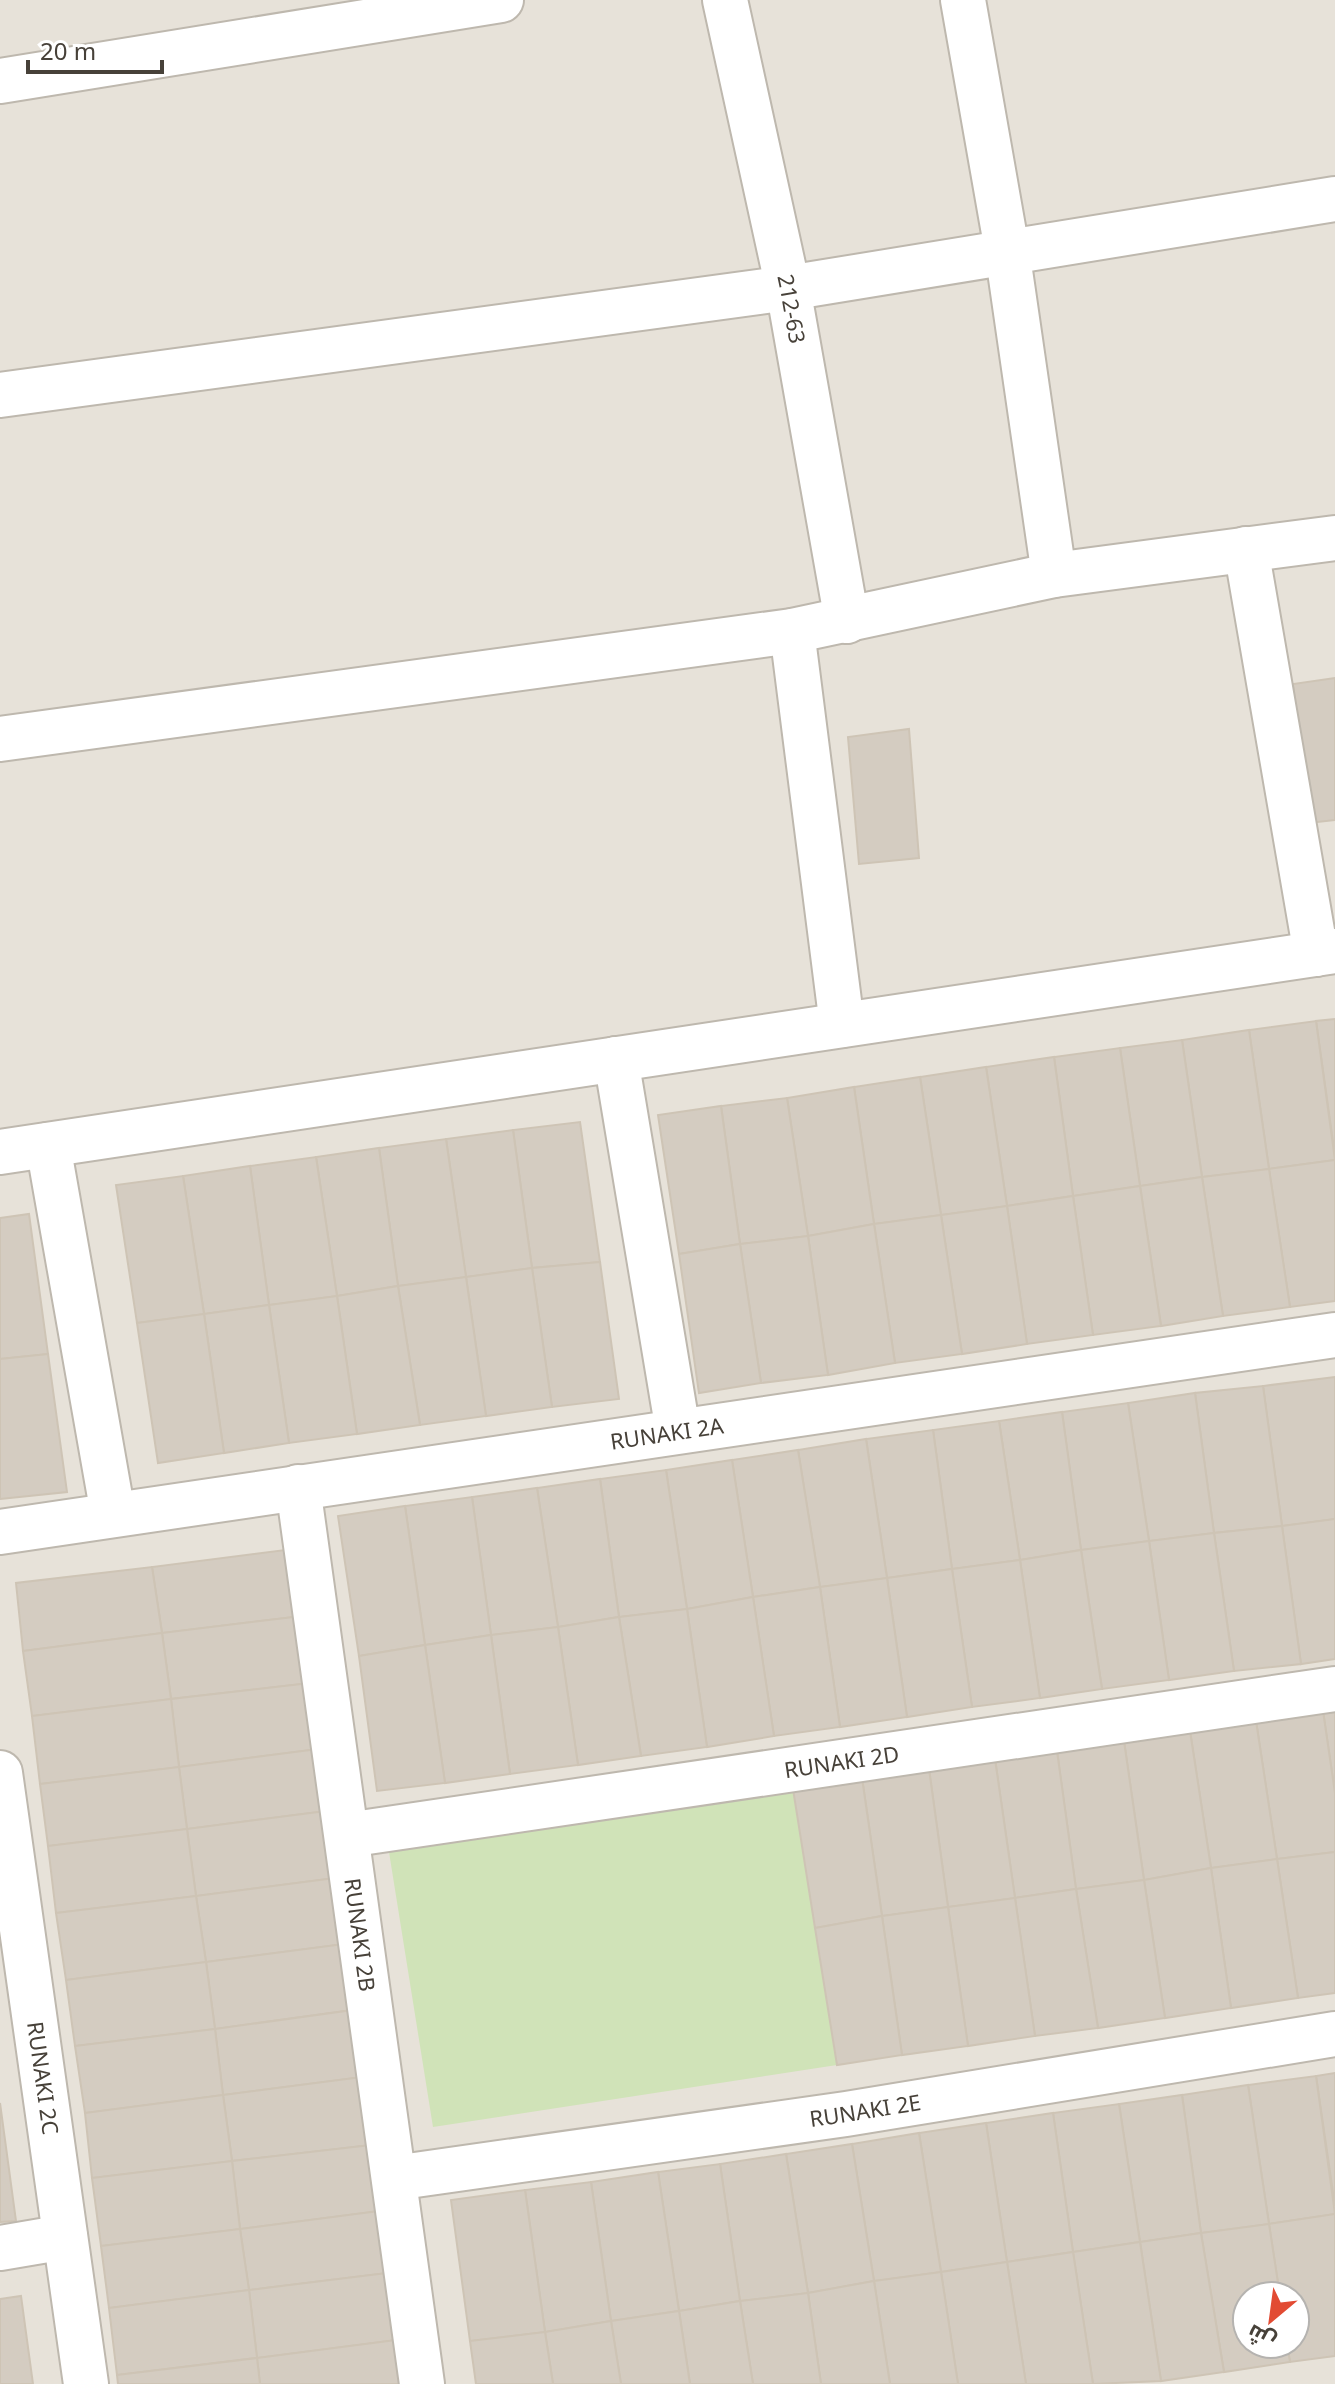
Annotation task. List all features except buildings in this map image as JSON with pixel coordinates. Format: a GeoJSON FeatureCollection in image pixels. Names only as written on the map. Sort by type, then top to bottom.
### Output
{"type":"FeatureCollection","features":[{"type":"Feature","properties":{"kind":"street"},"geometry":{"type":"LineString","coordinates":[[0,81],[501,0]]}},
{"type":"Feature","properties":{"kind":"street","name":"212-63"},"geometry":{"type":"LineString","coordinates":[[725,0],[788,288],[847,621]]}},
{"type":"Feature","properties":{"kind":"street"},"geometry":{"type":"LineString","coordinates":[[963,0],[1007,250],[1054,575]]}},
{"type":"Feature","properties":{"kind":"street"},"geometry":{"type":"LineString","coordinates":[[0,395],[788,288],[1335,199]]}},
{"type":"Feature","properties":{"kind":"street"},"geometry":{"type":"LineString","coordinates":[[0,739],[792,631],[1054,575],[1335,538]]}},
{"type":"Feature","properties":{"kind":"street"},"geometry":{"type":"LineString","coordinates":[[0,1152],[1326,952],[1246,549]]}},
{"type":"Feature","properties":{"kind":"street"},"geometry":{"type":"LineString","coordinates":[[792,631],[842,1025]]}},
{"type":"Feature","properties":{"kind":"street"},"geometry":{"type":"LineString","coordinates":[[616,1059],[678,1431]]}},
{"type":"Feature","properties":{"kind":"street"},"geometry":{"type":"LineString","coordinates":[[48,1145],[113,1514]]}},
{"type":"Feature","properties":{"kind":"street","name":"RUNAKI 2A"},"geometry":{"type":"LineString","coordinates":[[0,1532],[1335,1335]]}},
{"type":"Feature","properties":{"kind":"street","name":"RUNAKI 2B"},"geometry":{"type":"LineString","coordinates":[[298,1487],[422,2384]]}},
{"type":"Feature","properties":{"kind":"street","name":"RUNAKI 2D"},"geometry":{"type":"LineString","coordinates":[[347,1835],[1335,1689]]}},
{"type":"Feature","properties":{"kind":"street","name":"RUNAKI 2C"},"geometry":{"type":"LineString","coordinates":[[0,1773],[8,1886],[86,2384]]}},
{"type":"Feature","properties":{"kind":"street","name":"RUNAKI 2E"},"geometry":{"type":"LineString","coordinates":[[394,2178],[846,2114],[1335,2034]]}},
{"type":"Feature","properties":{"kind":"street"},"geometry":{"type":"LineString","coordinates":[[0,2248],[65,2237]]}},
{"type":"Feature","properties":{"kind":"shaded area"},"geometry":{"type":"Polygon","coordinates":[[[0,0],[1335,0],[1335,2384],[0,2384],[0,0]]]}},
{"type":"Feature","properties":{"kind":"green space"},"geometry":{"type":"Polygon","coordinates":[[[793,1789],[837,2065],[433,2127],[389,1852],[793,1789]]]}}]}
